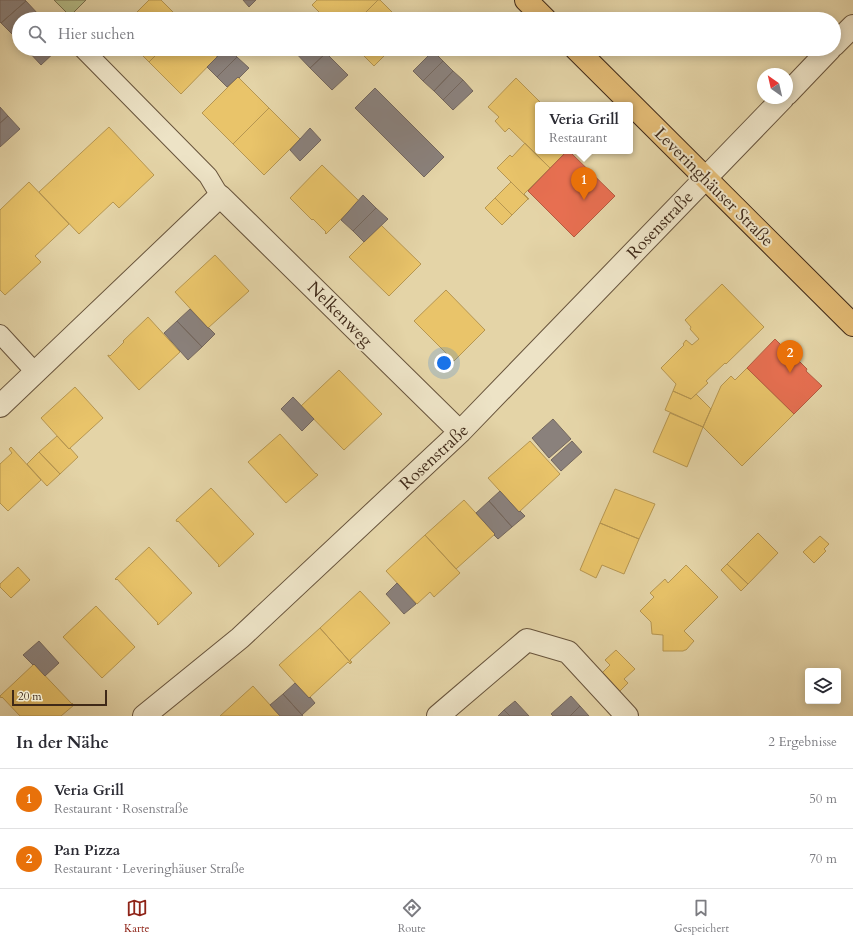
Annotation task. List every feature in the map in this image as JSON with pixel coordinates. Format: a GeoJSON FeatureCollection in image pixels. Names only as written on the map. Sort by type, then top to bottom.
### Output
{"type":"FeatureCollection","features":[{"type":"Feature","properties":{"kind":"main road"},"geometry":{"type":"LineString","coordinates":[[526,0],[539,12]]}},
{"type":"Feature","properties":{"kind":"main road","name":"Leveringhäuser Straße"},"geometry":{"type":"LineString","coordinates":[[583,56],[629,102]]}},
{"type":"Feature","properties":{"kind":"main road","name":"Leveringhäuser Straße"},"geometry":{"type":"LineString","coordinates":[[633,106],[853,325]]}},
{"type":"Feature","properties":{"kind":"street"},"geometry":{"type":"LineString","coordinates":[[841,38],[853,26]]}},
{"type":"Feature","properties":{"kind":"street"},"geometry":{"type":"LineString","coordinates":[[793,88],[823,56]]}},
{"type":"Feature","properties":{"kind":"street","name":"Rosenstraße"},"geometry":{"type":"LineString","coordinates":[[144,716],[240,638],[460,432],[777,104]]}},
{"type":"Feature","properties":{"kind":"street"},"geometry":{"type":"LineString","coordinates":[[0,406],[220,196]]}},
{"type":"Feature","properties":{"kind":"street","name":"Nelkenweg"},"geometry":{"type":"LineString","coordinates":[[220,196],[460,432]]}},
{"type":"Feature","properties":{"kind":"street"},"geometry":{"type":"LineString","coordinates":[[438,716],[527,640],[568,652],[627,716]]}},
{"type":"Feature","properties":{"kind":"lane","name":"Nelkenweg"},"geometry":{"type":"LineString","coordinates":[[90,56],[208,176],[220,196]]}},
{"type":"Feature","properties":{"kind":"lane"},"geometry":{"type":"LineString","coordinates":[[0,334],[35,372]]}},
{"type":"Feature","properties":{"kind":"green space"},"geometry":{"type":"Polygon","coordinates":[[[54,0],[86,0],[74,12],[66,12],[54,0]]]}},
{"type":"Feature","properties":{"kind":"building: Wohnen"},"geometry":{"type":"Polygon","coordinates":[[[149,0],[161,0],[173,12],[137,12],[149,0]]]}},
{"type":"Feature","properties":{"kind":"building: Wohnen"},"geometry":{"type":"Polygon","coordinates":[[[317,0],[378,0],[366,12],[319,12],[312,5],[317,0]]]}},
{"type":"Feature","properties":{"kind":"building: Wohnen"},"geometry":{"type":"Polygon","coordinates":[[[378,0],[380,0],[392,12],[366,12],[378,0]]]}},
{"type":"Feature","properties":{"kind":"building: Wohnen"},"geometry":{"type":"Polygon","coordinates":[[[143,56],[155,56],[149,62],[143,56]]]}},
{"type":"Feature","properties":{"kind":"building: Wohnen"},"geometry":{"type":"Polygon","coordinates":[[[155,56],[217,57],[181,94],[149,62],[155,56]]]}},
{"type":"Feature","properties":{"kind":"building: Wohnen"},"geometry":{"type":"Polygon","coordinates":[[[364,56],[384,56],[374,66],[364,56]]]}},
{"type":"Feature","properties":{"kind":"building: Wohnen"},"geometry":{"type":"Polygon","coordinates":[[[238,77],[269,108],[233,144],[202,113],[238,77]]]}},
{"type":"Feature","properties":{"kind":"building: Wohnen"},"geometry":{"type":"Polygon","coordinates":[[[516,78],[540,102],[535,102],[535,153],[509,128],[505,132],[495,121],[499,117],[488,107],[516,78]]]}},
{"type":"Feature","properties":{"kind":"building: Wohnen"},"geometry":{"type":"Polygon","coordinates":[[[269,108],[300,139],[264,175],[233,144],[269,108]]]}},
{"type":"Feature","properties":{"kind":"building: Wohnen"},"geometry":{"type":"Polygon","coordinates":[[[109,127],[154,175],[119,208],[113,202],[79,234],[39,192],[109,127]]]}},
{"type":"Feature","properties":{"kind":"building: Wohnen"},"geometry":{"type":"Polygon","coordinates":[[[525,143],[550,168],[524,194],[529,199],[497,168],[510,155],[512,157],[525,143]]]}},
{"type":"Feature","properties":{"kind":"building: Wohnen"},"geometry":{"type":"Polygon","coordinates":[[[536,154],[564,154],[550,168],[536,154]]]}},
{"type":"Feature","properties":{"kind":"building: Wohnen"},"geometry":{"type":"Polygon","coordinates":[[[322,165],[359,201],[326,234],[326,232],[313,219],[312,220],[290,198],[322,165]]]}},
{"type":"Feature","properties":{"kind":"building: Wohnen"},"geometry":{"type":"Polygon","coordinates":[[[29,182],[69,224],[35,256],[41,262],[5,295],[0,290],[0,210],[29,182]]]}},
{"type":"Feature","properties":{"kind":"building: Wohnen"},"geometry":{"type":"Polygon","coordinates":[[[511,182],[528,199],[512,215],[495,198],[511,182]]]}},
{"type":"Feature","properties":{"kind":"building: Wohnen"},"geometry":{"type":"Polygon","coordinates":[[[495,198],[512,215],[502,225],[485,208],[495,198]]]}},
{"type":"Feature","properties":{"kind":"building: Wohnen"},"geometry":{"type":"Polygon","coordinates":[[[381,225],[421,264],[389,296],[349,257],[381,225]]]}},
{"type":"Feature","properties":{"kind":"building: Wohnen"},"geometry":{"type":"Polygon","coordinates":[[[215,255],[249,291],[208,328],[175,292],[215,255]]]}},
{"type":"Feature","properties":{"kind":"building: Wohnen"},"geometry":{"type":"Polygon","coordinates":[[[722,284],[764,327],[706,381],[708,383],[691,399],[673,391],[676,384],[661,368],[684,345],[683,344],[686,340],[692,345],[699,339],[690,329],[691,327],[685,320],[722,284]]]}},
{"type":"Feature","properties":{"kind":"building: Wohnen"},"geometry":{"type":"Polygon","coordinates":[[[446,290],[485,330],[454,361],[414,321],[446,290]]]}},
{"type":"Feature","properties":{"kind":"building: Wohnen"},"geometry":{"type":"Polygon","coordinates":[[[148,317],[180,352],[139,390],[108,355],[110,356],[148,317]]]}},
{"type":"Feature","properties":{"kind":"building: Wohnen"},"geometry":{"type":"Polygon","coordinates":[[[747,368],[794,414],[742,466],[703,427],[721,386],[731,376],[735,380],[747,368]]]}},
{"type":"Feature","properties":{"kind":"building: Wohnen"},"geometry":{"type":"Polygon","coordinates":[[[339,370],[382,414],[344,450],[301,406],[339,370]]]}},
{"type":"Feature","properties":{"kind":"building: Wohnen"},"geometry":{"type":"Polygon","coordinates":[[[75,387],[103,418],[69,449],[41,418],[75,387]]]}},
{"type":"Feature","properties":{"kind":"building: Wohnen"},"geometry":{"type":"Polygon","coordinates":[[[673,391],[691,399],[696,394],[711,409],[703,427],[665,410],[673,391]]]}},
{"type":"Feature","properties":{"kind":"building: Wohnen"},"geometry":{"type":"Polygon","coordinates":[[[670,413],[703,427],[687,467],[653,452],[670,413]]]}},
{"type":"Feature","properties":{"kind":"building: Wohnen"},"geometry":{"type":"Polygon","coordinates":[[[280,434],[318,475],[286,503],[248,462],[280,434]]]}},
{"type":"Feature","properties":{"kind":"building: Wohnen"},"geometry":{"type":"Polygon","coordinates":[[[57,436],[78,457],[60,474],[39,452],[57,436]]]}},
{"type":"Feature","properties":{"kind":"building: Wohnen"},"geometry":{"type":"Polygon","coordinates":[[[530,441],[560,474],[519,512],[488,478],[530,441]]]}},
{"type":"Feature","properties":{"kind":"building: Wohnen"},"geometry":{"type":"Polygon","coordinates":[[[11,447],[41,480],[8,511],[0,503],[0,464],[12,453],[9,449],[11,447]]]}},
{"type":"Feature","properties":{"kind":"building: Wohnen"},"geometry":{"type":"Polygon","coordinates":[[[39,452],[60,474],[47,486],[27,464],[39,452]]]}},
{"type":"Feature","properties":{"kind":"building: Wohnen"},"geometry":{"type":"Polygon","coordinates":[[[211,488],[254,534],[219,567],[219,565],[176,520],[211,488]]]}},
{"type":"Feature","properties":{"kind":"building: Wohnen"},"geometry":{"type":"Polygon","coordinates":[[[615,489],[655,504],[639,539],[600,523],[615,489]]]}},
{"type":"Feature","properties":{"kind":"building: Wohnen"},"geometry":{"type":"Polygon","coordinates":[[[464,500],[495,534],[456,569],[425,535],[464,500]]]}},
{"type":"Feature","properties":{"kind":"building: Wohnen"},"geometry":{"type":"Polygon","coordinates":[[[600,523],[639,539],[624,574],[602,565],[596,578],[580,570],[600,523]]]}},
{"type":"Feature","properties":{"kind":"building: Wohnen"},"geometry":{"type":"Polygon","coordinates":[[[758,533],[778,553],[748,584],[727,564],[758,533]]]}},
{"type":"Feature","properties":{"kind":"building: Wohnen"},"geometry":{"type":"Polygon","coordinates":[[[425,535],[460,573],[434,597],[430,592],[417,604],[386,571],[425,535]]]}},
{"type":"Feature","properties":{"kind":"building: Wohnen"},"geometry":{"type":"Polygon","coordinates":[[[820,536],[829,544],[824,549],[826,551],[814,563],[803,552],[820,536]]]}},
{"type":"Feature","properties":{"kind":"building: Wohnen"},"geometry":{"type":"Polygon","coordinates":[[[149,547],[192,593],[158,625],[158,623],[117,579],[115,579],[149,547]]]}},
{"type":"Feature","properties":{"kind":"building: Wohnen"},"geometry":{"type":"Polygon","coordinates":[[[727,564],[748,584],[741,591],[721,570],[727,564]]]}},
{"type":"Feature","properties":{"kind":"building: Wohnen"},"geometry":{"type":"Polygon","coordinates":[[[686,565],[718,597],[684,631],[694,641],[686,650],[663,651],[663,635],[652,634],[651,622],[640,611],[654,597],[650,593],[665,579],[668,583],[686,565]]]}},
{"type":"Feature","properties":{"kind":"building: Wohnen"},"geometry":{"type":"Polygon","coordinates":[[[18,567],[30,580],[11,598],[0,587],[0,584],[18,567]]]}},
{"type":"Feature","properties":{"kind":"building: Wohnen"},"geometry":{"type":"Polygon","coordinates":[[[360,591],[390,623],[350,660],[352,662],[351,663],[320,628],[360,591]]]}},
{"type":"Feature","properties":{"kind":"building: Wohnen"},"geometry":{"type":"Polygon","coordinates":[[[96,606],[135,647],[102,678],[63,637],[96,606]]]}},
{"type":"Feature","properties":{"kind":"building: Wohnen"},"geometry":{"type":"Polygon","coordinates":[[[320,628],[351,663],[350,664],[348,662],[309,698],[279,665],[320,628]]]}},
{"type":"Feature","properties":{"kind":"building: Wohnen"},"geometry":{"type":"Polygon","coordinates":[[[616,650],[635,669],[624,679],[628,683],[619,692],[601,674],[610,665],[605,660],[616,650]]]}},
{"type":"Feature","properties":{"kind":"building: Wohnen"},"geometry":{"type":"Polygon","coordinates":[[[34,664],[74,705],[61,716],[20,716],[2,697],[1,698],[0,696],[34,664]]]}},
{"type":"Feature","properties":{"kind":"building: Wohnen"},"geometry":{"type":"Polygon","coordinates":[[[253,686],[280,716],[220,716],[253,686]]]}},
{"type":"Feature","properties":{"kind":"building: Handel"},"geometry":{"type":"Polygon","coordinates":[[[564,154],[572,154],[615,196],[574,237],[528,191],[564,154]]]}},
{"type":"Feature","properties":{"kind":"building: Handel"},"geometry":{"type":"Polygon","coordinates":[[[775,339],[807,369],[806,371],[822,386],[794,414],[747,368],[775,339]]]}},
{"type":"Feature","properties":{"kind":"building: Industrie"},"geometry":{"type":"Polygon","coordinates":[[[0,0],[26,1],[1,23],[0,0]]]}},
{"type":"Feature","properties":{"kind":"building: Industrie"},"geometry":{"type":"Polygon","coordinates":[[[243,0],[256,0],[249,7],[243,0]]]}},
{"type":"Feature","properties":{"kind":"building: Industrie"},"geometry":{"type":"Polygon","coordinates":[[[26,1],[36,12],[14,12],[26,1]]]}},
{"type":"Feature","properties":{"kind":"building: Industrie"},"geometry":{"type":"Polygon","coordinates":[[[12,13],[12,34],[1,23],[12,13]]]}},
{"type":"Feature","properties":{"kind":"building: Industrie"},"geometry":{"type":"Polygon","coordinates":[[[33,56],[51,56],[41,65],[33,56]]]}},
{"type":"Feature","properties":{"kind":"building: Industrie"},"geometry":{"type":"Polygon","coordinates":[[[218,56],[237,57],[217,77],[207,67],[218,56]]]}},
{"type":"Feature","properties":{"kind":"building: Industrie"},"geometry":{"type":"Polygon","coordinates":[[[299,56],[323,56],[310,68],[299,56]]]}},
{"type":"Feature","properties":{"kind":"building: Industrie"},"geometry":{"type":"Polygon","coordinates":[[[323,56],[329,56],[348,75],[332,90],[310,68],[323,56]]]}},
{"type":"Feature","properties":{"kind":"building: Industrie"},"geometry":{"type":"Polygon","coordinates":[[[428,56],[438,56],[443,61],[423,81],[413,71],[428,56]]]}},
{"type":"Feature","properties":{"kind":"building: Industrie"},"geometry":{"type":"Polygon","coordinates":[[[237,57],[249,68],[227,87],[217,77],[237,57]]]}},
{"type":"Feature","properties":{"kind":"building: Industrie"},"geometry":{"type":"Polygon","coordinates":[[[443,61],[453,71],[434,91],[423,81],[443,61]]]}},
{"type":"Feature","properties":{"kind":"building: Industrie"},"geometry":{"type":"Polygon","coordinates":[[[453,71],[463,80],[443,100],[434,91],[453,71]]]}},
{"type":"Feature","properties":{"kind":"building: Industrie"},"geometry":{"type":"Polygon","coordinates":[[[463,80],[473,91],[453,110],[443,100],[463,80]]]}},
{"type":"Feature","properties":{"kind":"building: Industrie"},"geometry":{"type":"Polygon","coordinates":[[[375,88],[444,157],[424,177],[355,108],[375,88]]]}},
{"type":"Feature","properties":{"kind":"building: Industrie"},"geometry":{"type":"Polygon","coordinates":[[[0,107],[8,116],[0,123],[0,107]]]}},
{"type":"Feature","properties":{"kind":"building: Industrie"},"geometry":{"type":"Polygon","coordinates":[[[8,116],[20,129],[0,147],[0,123],[8,116]]]}},
{"type":"Feature","properties":{"kind":"building: Industrie"},"geometry":{"type":"Polygon","coordinates":[[[310,128],[321,140],[300,161],[290,150],[310,128]]]}},
{"type":"Feature","properties":{"kind":"building: Industrie"},"geometry":{"type":"Polygon","coordinates":[[[363,195],[376,208],[353,231],[341,220],[363,195]]]}},
{"type":"Feature","properties":{"kind":"building: Industrie"},"geometry":{"type":"Polygon","coordinates":[[[376,208],[388,219],[364,242],[353,231],[376,208]]]}},
{"type":"Feature","properties":{"kind":"building: Industrie"},"geometry":{"type":"Polygon","coordinates":[[[190,309],[215,334],[202,347],[177,321],[190,309]]]}},
{"type":"Feature","properties":{"kind":"building: Industrie"},"geometry":{"type":"Polygon","coordinates":[[[177,321],[202,347],[188,360],[164,333],[177,321]]]}},
{"type":"Feature","properties":{"kind":"building: Industrie"},"geometry":{"type":"Polygon","coordinates":[[[293,397],[314,419],[302,431],[281,409],[293,397]]]}},
{"type":"Feature","properties":{"kind":"building: Industrie"},"geometry":{"type":"Polygon","coordinates":[[[553,419],[571,439],[549,458],[532,438],[553,419]]]}},
{"type":"Feature","properties":{"kind":"building: Industrie"},"geometry":{"type":"Polygon","coordinates":[[[572,441],[582,452],[561,471],[551,460],[572,441]]]}},
{"type":"Feature","properties":{"kind":"building: Industrie"},"geometry":{"type":"Polygon","coordinates":[[[500,491],[519,512],[520,511],[525,516],[512,527],[489,501],[500,491]]]}},
{"type":"Feature","properties":{"kind":"building: Industrie"},"geometry":{"type":"Polygon","coordinates":[[[489,501],[512,527],[498,539],[476,513],[489,501]]]}},
{"type":"Feature","properties":{"kind":"building: Industrie"},"geometry":{"type":"Polygon","coordinates":[[[397,583],[416,604],[404,614],[386,594],[397,583]]]}},
{"type":"Feature","properties":{"kind":"building: Industrie"},"geometry":{"type":"Polygon","coordinates":[[[39,641],[59,663],[45,676],[23,655],[39,641]]]}},
{"type":"Feature","properties":{"kind":"building: Industrie"},"geometry":{"type":"Polygon","coordinates":[[[295,683],[315,703],[302,715],[283,694],[295,683]]]}},
{"type":"Feature","properties":{"kind":"building: Industrie"},"geometry":{"type":"Polygon","coordinates":[[[283,694],[303,716],[280,716],[270,705],[283,694]]]}},
{"type":"Feature","properties":{"kind":"building: Industrie"},"geometry":{"type":"Polygon","coordinates":[[[571,696],[580,706],[570,716],[553,716],[551,714],[571,696]]]}},
{"type":"Feature","properties":{"kind":"building: Industrie"},"geometry":{"type":"Polygon","coordinates":[[[515,701],[529,716],[510,716],[504,710],[515,701]]]}},
{"type":"Feature","properties":{"kind":"building: Industrie"},"geometry":{"type":"Polygon","coordinates":[[[580,706],[589,716],[570,716],[580,706]]]}},
{"type":"Feature","properties":{"kind":"building: Industrie"},"geometry":{"type":"Polygon","coordinates":[[[504,710],[510,716],[498,716],[504,710]]]}},
{"type":"Feature","properties":{"kind":"place","name":"Veria Grill"},"geometry":{"type":"Point","coordinates":[584,200]}},
{"type":"Feature","properties":{"kind":"place","name":"Pan Pizza"},"geometry":{"type":"Point","coordinates":[790,373]}}]}
